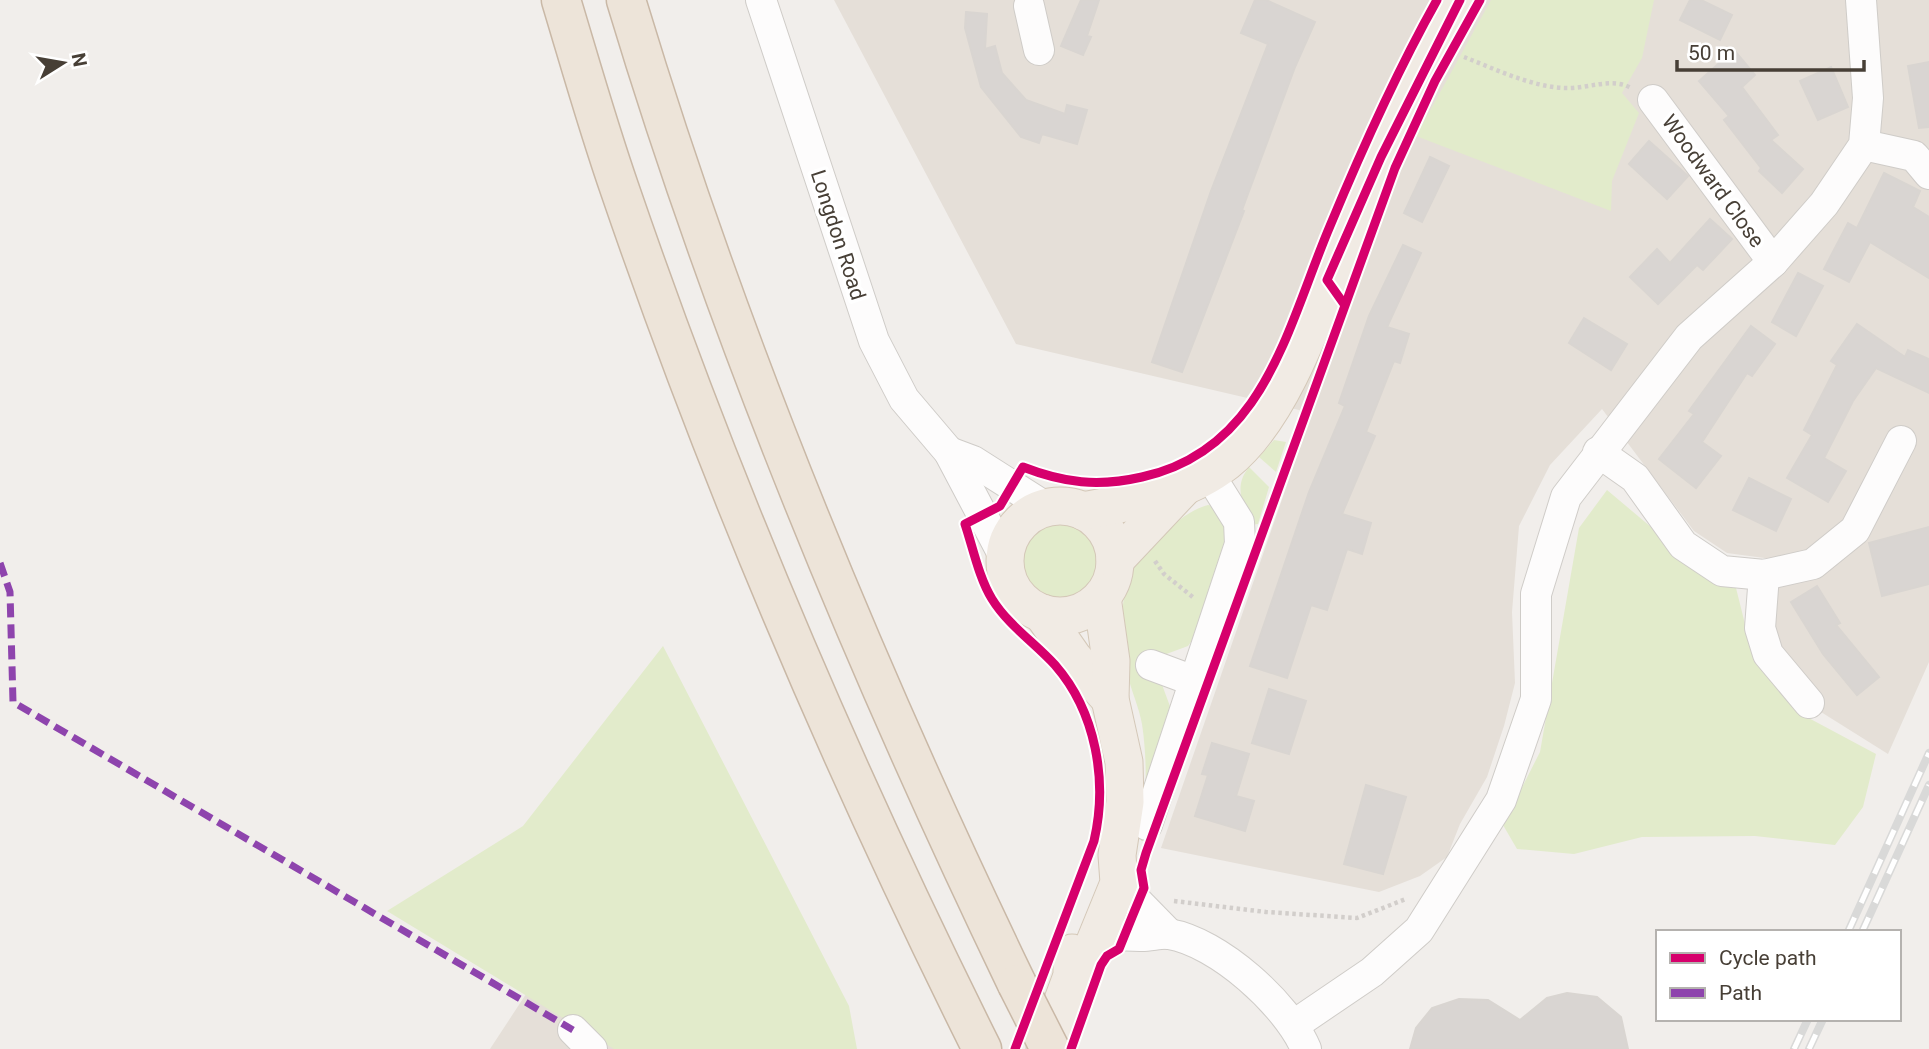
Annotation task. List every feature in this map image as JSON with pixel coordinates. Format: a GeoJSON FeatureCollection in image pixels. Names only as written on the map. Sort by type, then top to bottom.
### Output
{"type":"FeatureCollection","features":[{"type":"Feature","properties":{"kind":"highway"},"geometry":{"type":"LineString","coordinates":[[561,0],[619,188],[732,495],[835,743],[982,1049]]}},
{"type":"Feature","properties":{"kind":"highway"},"geometry":{"type":"LineString","coordinates":[[626,0],[661,118],[763,404],[923,788],[1047,1049]]}},
{"type":"Feature","properties":{"kind":"main road"},"geometry":{"type":"LineString","coordinates":[[1115,559],[1196,482],[1247,443],[1274,405],[1381,157],[1460,0]]}},
{"type":"Feature","properties":{"kind":"main road"},"geometry":{"type":"LineString","coordinates":[[1065,510],[1106,530],[1115,559],[1114,575],[1102,597],[1075,615],[1057,617],[1042,613],[1017,596],[1006,573],[1005,558],[1018,527],[1033,514],[1065,510],[1196,482]]}},
{"type":"Feature","properties":{"kind":"main road"},"geometry":{"type":"LineString","coordinates":[[1072,976],[1084,964],[1129,882],[1123,827],[1126,779],[1121,738],[1110,699],[1111,661],[1102,597]]}},
{"type":"Feature","properties":{"kind":"main road"},"geometry":{"type":"LineString","coordinates":[[1042,613],[1074,659],[1110,699]]}},
{"type":"Feature","properties":{"kind":"main road"},"geometry":{"type":"LineString","coordinates":[[1047,1049],[1072,976],[1072,946],[1105,864],[1129,882]]}},
{"type":"Feature","properties":{"kind":"street","name":"Longdon Road"},"geometry":{"type":"LineString","coordinates":[[761,0],[874,341],[904,399],[948,452],[1005,558]]}},
{"type":"Feature","properties":{"kind":"street","name":"Woodward Close"},"geometry":{"type":"LineString","coordinates":[[1095,943],[1109,936],[1169,934],[1219,956],[1240,970],[1275,1001],[1300,1037],[1419,930],[1501,800],[1536,699],[1536,594],[1566,497],[1689,337],[1773,262],[1824,204],[1864,145],[1868,98],[1861,0]]}},
{"type":"Feature","properties":{"kind":"street"},"geometry":{"type":"LineString","coordinates":[[1025,2],[1039,50]]}},
{"type":"Feature","properties":{"kind":"street","name":"Woodward Close"},"geometry":{"type":"LineString","coordinates":[[1653,100],[1773,262]]}},
{"type":"Feature","properties":{"kind":"street"},"geometry":{"type":"LineString","coordinates":[[1864,145],[1914,156],[1929,174]]}},
{"type":"Feature","properties":{"kind":"street"},"geometry":{"type":"LineString","coordinates":[[1598,452],[1635,478],[1683,545],[1722,571],[1764,575],[1813,564],[1855,530],[1900,442]]}},
{"type":"Feature","properties":{"kind":"street","name":"Longdon Road"},"geometry":{"type":"LineString","coordinates":[[948,452],[973,461],[1065,510]]}},
{"type":"Feature","properties":{"kind":"street"},"geometry":{"type":"LineString","coordinates":[[1147,825],[1242,534],[1233,511],[1196,482]]}},
{"type":"Feature","properties":{"kind":"street"},"geometry":{"type":"LineString","coordinates":[[1764,575],[1760,628],[1768,654],[1809,703]]}},
{"type":"Feature","properties":{"kind":"street"},"geometry":{"type":"LineString","coordinates":[[1151,666],[1194,681]]}},
{"type":"Feature","properties":{"kind":"street","name":"Woodward Close"},"geometry":{"type":"LineString","coordinates":[[1129,882],[1169,934]]}},
{"type":"Feature","properties":{"kind":"path"},"geometry":{"type":"LineString","coordinates":[[1451,52],[1514,76],[1564,88],[1622,83],[1653,100]]}},
{"type":"Feature","properties":{"kind":"path"},"geometry":{"type":"LineString","coordinates":[[1164,574],[1200,603]]}},
{"type":"Feature","properties":{"kind":"path"},"geometry":{"type":"LineString","coordinates":[[1129,882],[1161,899],[1266,912],[1357,918],[1452,881]]}},
{"type":"Feature","properties":{"kind":"shaded area"},"geometry":{"type":"Polygon","coordinates":[[[834,0],[1929,0],[1929,662],[1888,754],[1821,712],[1779,653],[1771,618],[1772,559],[1727,553],[1694,531],[1602,409],[1550,465],[1519,526],[1512,612],[1515,683],[1487,777],[1460,824],[1447,857],[1420,876],[1379,892],[1161,848],[1312,413],[1016,344],[834,0]]]}},
{"type":"Feature","properties":{"kind":"shaded area"},"geometry":{"type":"Polygon","coordinates":[[[549,959],[736,1049],[490,1049],[549,959]]]}},
{"type":"Feature","properties":{"kind":"green space"},"geometry":{"type":"Polygon","coordinates":[[[1491,0],[1654,0],[1642,58],[1622,93],[1639,113],[1612,181],[1611,211],[1416,136],[1491,0]]]}},
{"type":"Feature","properties":{"kind":"green space"},"geometry":{"type":"Polygon","coordinates":[[[1274,440],[1286,442],[1276,472],[1259,457],[1274,440]]]}},
{"type":"Feature","properties":{"kind":"green space"},"geometry":{"type":"Polygon","coordinates":[[[1249,467],[1269,487],[1258,524],[1251,525],[1240,488],[1249,467]]]}},
{"type":"Feature","properties":{"kind":"green space"},"geometry":{"type":"Polygon","coordinates":[[[1607,490],[1714,580],[1735,584],[1753,656],[1803,715],[1876,754],[1863,807],[1835,845],[1755,836],[1642,837],[1574,854],[1517,849],[1503,825],[1540,752],[1579,528],[1607,490]]]}},
{"type":"Feature","properties":{"kind":"green space"},"geometry":{"type":"Polygon","coordinates":[[[1208,505],[1218,507],[1234,536],[1198,632],[1188,646],[1161,656],[1161,682],[1171,709],[1153,816],[1145,841],[1141,841],[1146,768],[1144,739],[1124,653],[1124,597],[1129,579],[1148,547],[1184,516],[1208,505]]]}},
{"type":"Feature","properties":{"kind":"green space"},"geometry":{"type":"Polygon","coordinates":[[[1060,524],[1081,530],[1091,540],[1097,561],[1091,582],[1081,592],[1060,598],[1039,592],[1029,582],[1023,561],[1029,540],[1039,530],[1060,524]]]}},
{"type":"Feature","properties":{"kind":"green space"},"geometry":{"type":"Polygon","coordinates":[[[663,646],[849,1006],[857,1049],[614,1049],[387,911],[523,826],[663,646]]]}},
{"type":"Feature","properties":{"kind":"building"},"geometry":{"type":"Polygon","coordinates":[[[1081,0],[1099,0],[1087,36],[1091,37],[1083,55],[1061,46],[1081,0]]]}},
{"type":"Feature","properties":{"kind":"building"},"geometry":{"type":"Polygon","coordinates":[[[1255,0],[1266,0],[1315,22],[1295,67],[1242,210],[1244,211],[1182,372],[1152,362],[1211,191],[1268,44],[1241,33],[1255,0]]]}},
{"type":"Feature","properties":{"kind":"building"},"geometry":{"type":"Polygon","coordinates":[[[1690,0],[1701,0],[1732,15],[1720,40],[1680,20],[1690,0]]]}},
{"type":"Feature","properties":{"kind":"building"},"geometry":{"type":"Polygon","coordinates":[[[966,12],[987,14],[985,49],[995,46],[1002,73],[1026,100],[1065,114],[1067,105],[1087,110],[1077,144],[1042,134],[1039,143],[1021,137],[981,87],[965,28],[966,12]]]}},
{"type":"Feature","properties":{"kind":"building"},"geometry":{"type":"Polygon","coordinates":[[[1734,50],[1755,75],[1742,87],[1778,135],[1771,140],[1803,169],[1782,193],[1759,171],[1761,168],[1724,120],[1729,116],[1699,81],[1734,50]]]}},
{"type":"Feature","properties":{"kind":"building"},"geometry":{"type":"Polygon","coordinates":[[[1929,62],[1929,127],[1919,128],[1908,66],[1929,62]]]}},
{"type":"Feature","properties":{"kind":"building"},"geometry":{"type":"Polygon","coordinates":[[[1831,67],[1848,107],[1818,120],[1800,81],[1831,67]]]}},
{"type":"Feature","properties":{"kind":"building"},"geometry":{"type":"Polygon","coordinates":[[[1649,141],[1688,176],[1667,199],[1629,164],[1649,141]]]}},
{"type":"Feature","properties":{"kind":"building"},"geometry":{"type":"Polygon","coordinates":[[[1430,157],[1449,166],[1422,222],[1404,213],[1430,157]]]}},
{"type":"Feature","properties":{"kind":"building"},"geometry":{"type":"Polygon","coordinates":[[[1884,173],[1920,191],[1913,207],[1929,217],[1929,278],[1870,242],[1849,282],[1824,269],[1848,223],[1857,228],[1884,173]]]}},
{"type":"Feature","properties":{"kind":"building"},"geometry":{"type":"Polygon","coordinates":[[[1710,219],[1732,239],[1703,270],[1697,265],[1658,304],[1630,277],[1657,249],[1670,263],[1710,219]]]}},
{"type":"Feature","properties":{"kind":"building"},"geometry":{"type":"Polygon","coordinates":[[[1403,245],[1421,253],[1387,327],[1409,334],[1400,363],[1394,361],[1366,432],[1375,436],[1342,514],[1371,523],[1362,554],[1347,549],[1327,610],[1311,605],[1287,678],[1250,666],[1309,492],[1345,406],[1339,403],[1369,316],[1403,245]]]}},
{"type":"Feature","properties":{"kind":"building"},"geometry":{"type":"Polygon","coordinates":[[[1798,273],[1823,286],[1796,336],[1772,322],[1798,273]]]}},
{"type":"Feature","properties":{"kind":"building"},"geometry":{"type":"Polygon","coordinates":[[[1584,318],[1627,344],[1611,370],[1569,343],[1584,318]]]}},
{"type":"Feature","properties":{"kind":"building"},"geometry":{"type":"Polygon","coordinates":[[[1857,324],[1905,357],[1908,350],[1929,359],[1929,393],[1876,368],[1853,401],[1824,458],[1846,471],[1828,502],[1787,478],[1812,435],[1804,430],[1837,365],[1831,361],[1857,324]]]}},
{"type":"Feature","properties":{"kind":"building"},"geometry":{"type":"Polygon","coordinates":[[[1751,326],[1775,344],[1752,376],[1747,373],[1702,442],[1721,456],[1696,488],[1659,459],[1694,414],[1689,411],[1751,326]]]}},
{"type":"Feature","properties":{"kind":"building"},"geometry":{"type":"Polygon","coordinates":[[[1749,478],[1791,499],[1776,531],[1733,510],[1749,478]]]}},
{"type":"Feature","properties":{"kind":"building"},"geometry":{"type":"Polygon","coordinates":[[[1929,527],[1929,584],[1882,596],[1869,543],[1929,527]]]}},
{"type":"Feature","properties":{"kind":"building"},"geometry":{"type":"Polygon","coordinates":[[[1817,586],[1840,623],[1836,625],[1879,677],[1857,695],[1823,654],[1791,602],[1817,586]]]}},
{"type":"Feature","properties":{"kind":"building"},"geometry":{"type":"Polygon","coordinates":[[[1269,689],[1306,701],[1289,754],[1252,743],[1269,689]]]}},
{"type":"Feature","properties":{"kind":"building"},"geometry":{"type":"Polygon","coordinates":[[[1212,743],[1249,754],[1236,796],[1254,801],[1245,831],[1195,816],[1208,775],[1202,774],[1212,743]]]}},
{"type":"Feature","properties":{"kind":"building"},"geometry":{"type":"Polygon","coordinates":[[[1366,785],[1406,797],[1383,874],[1344,864],[1366,785]]]}},
{"type":"Feature","properties":{"kind":"building"},"geometry":{"type":"Polygon","coordinates":[[[1567,993],[1597,997],[1621,1017],[1628,1049],[1410,1049],[1416,1028],[1432,1008],[1459,999],[1488,1000],[1520,1020],[1547,998],[1567,993]]]}},
{"type":"Feature","properties":{"kind":"railway"},"geometry":{"type":"LineString","coordinates":[[1849,930],[1929,753]]}},
{"type":"Feature","properties":{"kind":"railway"},"geometry":{"type":"LineString","coordinates":[[1863,930],[1929,785]]}},
{"type":"Feature","properties":{"kind":"railway"},"geometry":{"type":"LineString","coordinates":[[1794,1049],[1807,1021]]}},
{"type":"Feature","properties":{"kind":"railway"},"geometry":{"type":"LineString","coordinates":[[1809,1049],[1822,1021]]}},
{"type":"Feature","properties":{"kind":"marked path"},"geometry":{"type":"LineString","coordinates":[[0,563],[10,592],[13,702],[573,1030]]}},
{"type":"Feature","properties":{"kind":"cycle path"},"geometry":{"type":"LineString","coordinates":[[1015,1049],[1094,841],[1100,795],[1099,771],[1089,726],[1080,704],[1055,665],[1014,626],[992,599],[980,572],[965,524],[1000,506],[1023,467],[1053,477],[1081,482],[1111,482],[1142,477],[1184,463],[1217,441],[1244,412],[1266,379],[1284,343],[1367,140],[1407,55],[1437,0]]}},
{"type":"Feature","properties":{"kind":"cycle path"},"geometry":{"type":"LineString","coordinates":[[1344,304],[1327,280],[1381,157],[1460,0]]}},
{"type":"Feature","properties":{"kind":"cycle path"},"geometry":{"type":"LineString","coordinates":[[1071,1049],[1101,965],[1107,956],[1119,949],[1144,888],[1141,870],[1146,853],[1395,168],[1435,81],[1480,0]]}}]}
